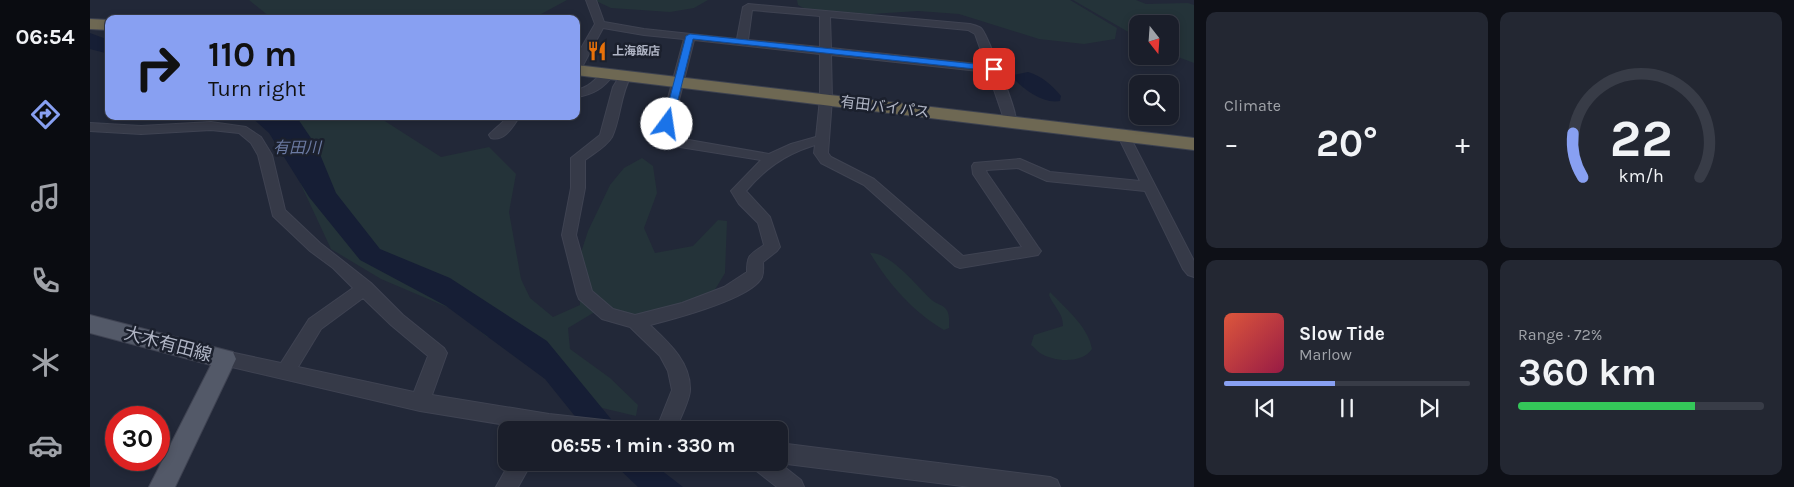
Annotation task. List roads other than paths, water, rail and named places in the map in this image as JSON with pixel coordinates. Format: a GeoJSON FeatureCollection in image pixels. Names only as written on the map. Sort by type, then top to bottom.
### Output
{"type":"FeatureCollection","features":[{"type":"Feature","properties":{"kind":"highway"},"geometry":{"type":"LineString","coordinates":[[90,24],[105,24]]}},
{"type":"Feature","properties":{"kind":"highway","name":"有田バイパス"},"geometry":{"type":"LineString","coordinates":[[580,69],[1194,144]]}},
{"type":"Feature","properties":{"kind":"main road","name":"大木有田線"},"geometry":{"type":"LineString","coordinates":[[90,324],[225,359],[162,487]]}},
{"type":"Feature","properties":{"kind":"street"},"geometry":{"type":"LineString","coordinates":[[591,0],[596,6],[596,16],[600,24]]}},
{"type":"Feature","properties":{"kind":"street"},"geometry":{"type":"LineString","coordinates":[[742,42],[748,6],[970,27],[977,30],[980,34],[1009,112],[1010,122]]}},
{"type":"Feature","properties":{"kind":"street"},"geometry":{"type":"LineString","coordinates":[[825,13],[826,99],[821,153],[826,160],[869,182],[960,262],[1033,251],[980,174],[979,166],[1020,163],[1047,176],[1148,187]]}},
{"type":"Feature","properties":{"kind":"street"},"geometry":{"type":"LineString","coordinates":[[600,24],[742,42],[994,69]]}},
{"type":"Feature","properties":{"kind":"street"},"geometry":{"type":"LineString","coordinates":[[580,61],[600,24]]}},
{"type":"Feature","properties":{"kind":"street"},"geometry":{"type":"LineString","coordinates":[[690,36],[667,124],[673,139],[680,143],[770,159]]}},
{"type":"Feature","properties":{"kind":"street"},"geometry":{"type":"LineString","coordinates":[[580,93],[590,91],[616,74],[619,87],[606,136],[600,143],[578,158],[578,188],[569,235],[585,294],[608,314],[635,322],[666,351],[677,370],[681,390],[669,421]]}},
{"type":"Feature","properties":{"kind":"street"},"geometry":{"type":"LineString","coordinates":[[495,135],[504,130],[511,120]]}},
{"type":"Feature","properties":{"kind":"street"},"geometry":{"type":"LineString","coordinates":[[90,127],[141,130],[211,126],[242,130],[256,140],[266,155],[278,212],[315,247],[364,288],[397,320],[438,354],[420,402]]}},
{"type":"Feature","properties":{"kind":"street"},"geometry":{"type":"LineString","coordinates":[[1124,136],[1148,187],[1188,264],[1194,271]]}},
{"type":"Feature","properties":{"kind":"street"},"geometry":{"type":"LineString","coordinates":[[635,322],[715,298],[746,284],[755,275],[755,259],[772,247],[765,221],[744,200],[738,191],[754,172],[770,159],[790,147],[823,139]]}},
{"type":"Feature","properties":{"kind":"street"},"geometry":{"type":"LineString","coordinates":[[285,372],[316,324],[364,288]]}},
{"type":"Feature","properties":{"kind":"street"},"geometry":{"type":"LineString","coordinates":[[225,359],[420,402],[521,421]]}},
{"type":"Feature","properties":{"kind":"street"},"geometry":{"type":"LineString","coordinates":[[788,454],[1050,487]]}},
{"type":"Feature","properties":{"kind":"street"},"geometry":{"type":"LineString","coordinates":[[506,487],[516,471]]}},
{"type":"Feature","properties":{"kind":"street"},"geometry":{"type":"LineString","coordinates":[[773,471],[794,487]]}},
{"type":"Feature","properties":{"kind":"water"},"geometry":{"type":"Polygon","coordinates":[[[90,33],[105,39],[105,53],[90,49],[90,33]]]}},
{"type":"Feature","properties":{"kind":"water"},"geometry":{"type":"Polygon","coordinates":[[[1028,72],[1042,78],[1050,85],[1061,96],[1060,101],[1041,98],[1023,88],[1014,79],[1013,75],[1028,72]]]}},
{"type":"Feature","properties":{"kind":"water","name":"有田川"},"geometry":{"type":"Polygon","coordinates":[[[254,120],[299,120],[317,147],[336,193],[380,249],[450,278],[547,341],[613,421],[579,421],[545,379],[446,306],[360,260],[309,197],[269,133],[254,120]]]}},
{"type":"Feature","properties":{"kind":"water"},"geometry":{"type":"Polygon","coordinates":[[[621,471],[662,471],[683,487],[638,487],[621,471]]]}},
{"type":"Feature","properties":{"kind":"place","name":"上海飯店"},"geometry":{"type":"Point","coordinates":[597,51]}}]}
